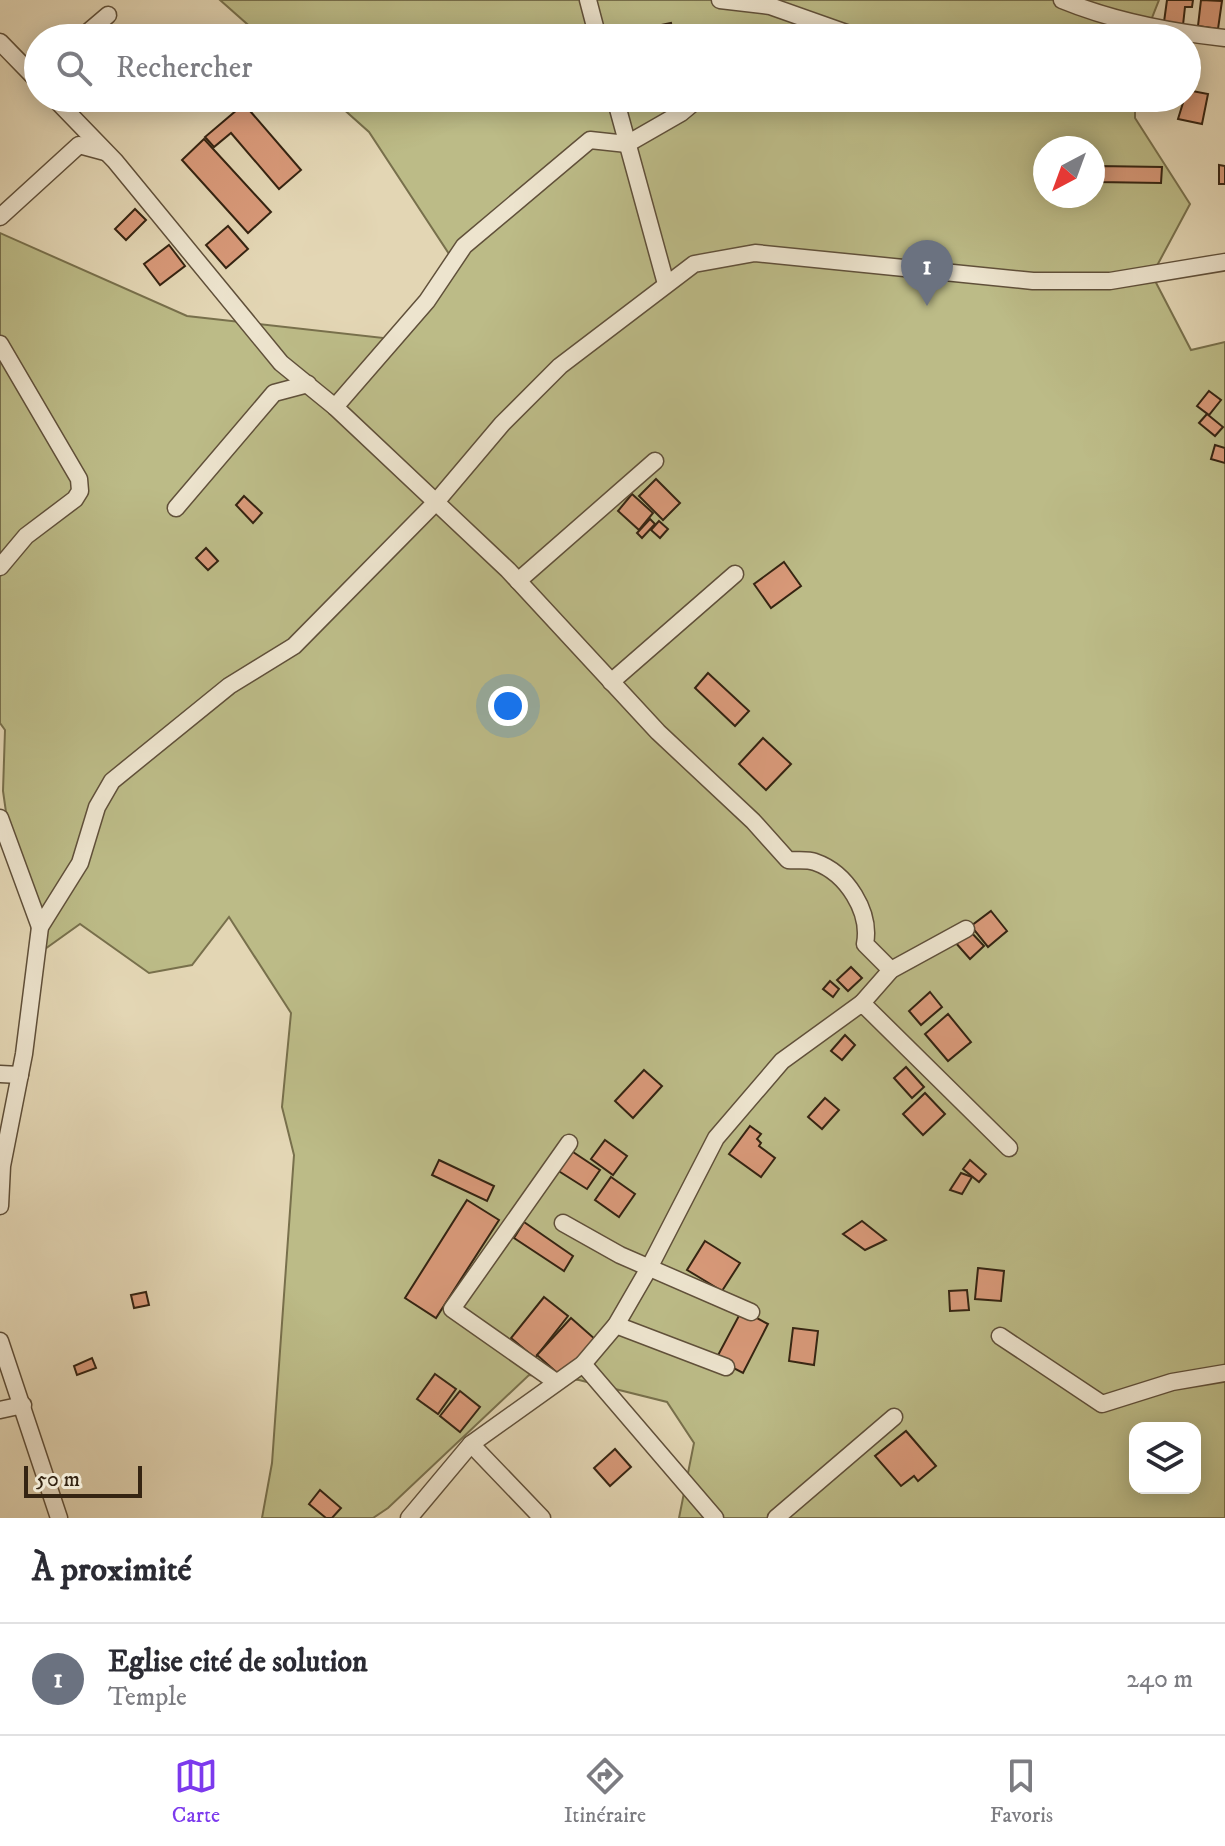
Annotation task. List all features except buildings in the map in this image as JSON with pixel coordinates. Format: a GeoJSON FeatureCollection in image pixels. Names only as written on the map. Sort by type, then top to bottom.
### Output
{"type":"FeatureCollection","features":[{"type":"Feature","properties":{"kind":"street"},"geometry":{"type":"LineString","coordinates":[[588,0],[594,24]]}},
{"type":"Feature","properties":{"kind":"street"},"geometry":{"type":"LineString","coordinates":[[720,0],[770,6],[821,24]]}},
{"type":"Feature","properties":{"kind":"street"},"geometry":{"type":"LineString","coordinates":[[1062,0],[1090,5],[1151,24]]}},
{"type":"Feature","properties":{"kind":"street"},"geometry":{"type":"LineString","coordinates":[[97,24],[108,15]]}},
{"type":"Feature","properties":{"kind":"street"},"geometry":{"type":"LineString","coordinates":[[1201,35],[1225,38]]}},
{"type":"Feature","properties":{"kind":"street"},"geometry":{"type":"LineString","coordinates":[[0,42],[24,65]]}},
{"type":"Feature","properties":{"kind":"street"},"geometry":{"type":"LineString","coordinates":[[68,112],[108,153],[281,363],[335,407],[518,581],[658,732],[753,821],[788,860],[815,862],[847,886],[866,917],[865,944],[891,970]]}},
{"type":"Feature","properties":{"kind":"street"},"geometry":{"type":"LineString","coordinates":[[619,112],[666,284]]}},
{"type":"Feature","properties":{"kind":"street"},"geometry":{"type":"LineString","coordinates":[[335,407],[427,301],[464,246],[590,140],[627,144],[682,112]]}},
{"type":"Feature","properties":{"kind":"street"},"geometry":{"type":"LineString","coordinates":[[0,217],[18,196],[79,145],[108,153]]}},
{"type":"Feature","properties":{"kind":"street"},"geometry":{"type":"LineString","coordinates":[[0,1206],[2,1166],[20,1075],[40,927],[80,863],[97,807],[112,781],[229,686],[294,646],[436,502],[502,424],[560,366],[666,284],[694,264],[755,253],[1033,281],[1110,281],[1225,262]]}},
{"type":"Feature","properties":{"kind":"street"},"geometry":{"type":"LineString","coordinates":[[0,344],[79,479],[80,491],[75,499],[26,536],[0,567]]}},
{"type":"Feature","properties":{"kind":"street"},"geometry":{"type":"LineString","coordinates":[[176,508],[274,393],[308,384]]}},
{"type":"Feature","properties":{"kind":"street"},"geometry":{"type":"LineString","coordinates":[[518,581],[655,461]]}},
{"type":"Feature","properties":{"kind":"street"},"geometry":{"type":"LineString","coordinates":[[611,682],[735,574]]}},
{"type":"Feature","properties":{"kind":"street"},"geometry":{"type":"LineString","coordinates":[[1,826],[40,927]]}},
{"type":"Feature","properties":{"kind":"street"},"geometry":{"type":"LineString","coordinates":[[409,1518],[471,1444],[583,1364],[616,1325],[716,1138],[782,1061],[862,1003],[891,970],[966,929]]}},
{"type":"Feature","properties":{"kind":"street"},"geometry":{"type":"LineString","coordinates":[[862,1003],[1009,1148]]}},
{"type":"Feature","properties":{"kind":"street"},"geometry":{"type":"LineString","coordinates":[[0,1074],[20,1075]]}},
{"type":"Feature","properties":{"kind":"street"},"geometry":{"type":"LineString","coordinates":[[556,1382],[452,1309],[569,1143]]}},
{"type":"Feature","properties":{"kind":"street"},"geometry":{"type":"LineString","coordinates":[[563,1223],[649,1268],[751,1312]]}},
{"type":"Feature","properties":{"kind":"street"},"geometry":{"type":"LineString","coordinates":[[616,1325],[726,1367]]}},
{"type":"Feature","properties":{"kind":"street"},"geometry":{"type":"LineString","coordinates":[[1000,1336],[1102,1404],[1172,1382],[1225,1373]]}},
{"type":"Feature","properties":{"kind":"street"},"geometry":{"type":"LineString","coordinates":[[0,1341],[59,1518]]}},
{"type":"Feature","properties":{"kind":"street"},"geometry":{"type":"LineString","coordinates":[[583,1364],[715,1518]]}},
{"type":"Feature","properties":{"kind":"street"},"geometry":{"type":"LineString","coordinates":[[0,1410],[23,1405]]}},
{"type":"Feature","properties":{"kind":"street"},"geometry":{"type":"LineString","coordinates":[[776,1518],[894,1417]]}},
{"type":"Feature","properties":{"kind":"street"},"geometry":{"type":"LineString","coordinates":[[471,1444],[542,1518]]}},
{"type":"Feature","properties":{"kind":"shaded area"},"geometry":{"type":"Polygon","coordinates":[[[220,0],[1159,0],[1150,24],[247,24],[220,0]]]}},
{"type":"Feature","properties":{"kind":"shaded area"},"geometry":{"type":"Polygon","coordinates":[[[347,112],[1135,112],[1135,118],[1190,204],[1152,275],[1191,350],[1225,342],[1225,1518],[679,1518],[694,1443],[667,1402],[579,1380],[529,1375],[388,1508],[373,1518],[262,1518],[272,1463],[294,1155],[282,1107],[291,1013],[229,917],[192,965],[149,973],[80,924],[45,949],[15,876],[3,791],[5,730],[0,723],[0,233],[187,316],[392,339],[453,260],[369,132],[347,112]]]}},
{"type":"Feature","properties":{"kind":"place","name":"Eglise cité de solution"},"geometry":{"type":"Point","coordinates":[927,306]}}]}
